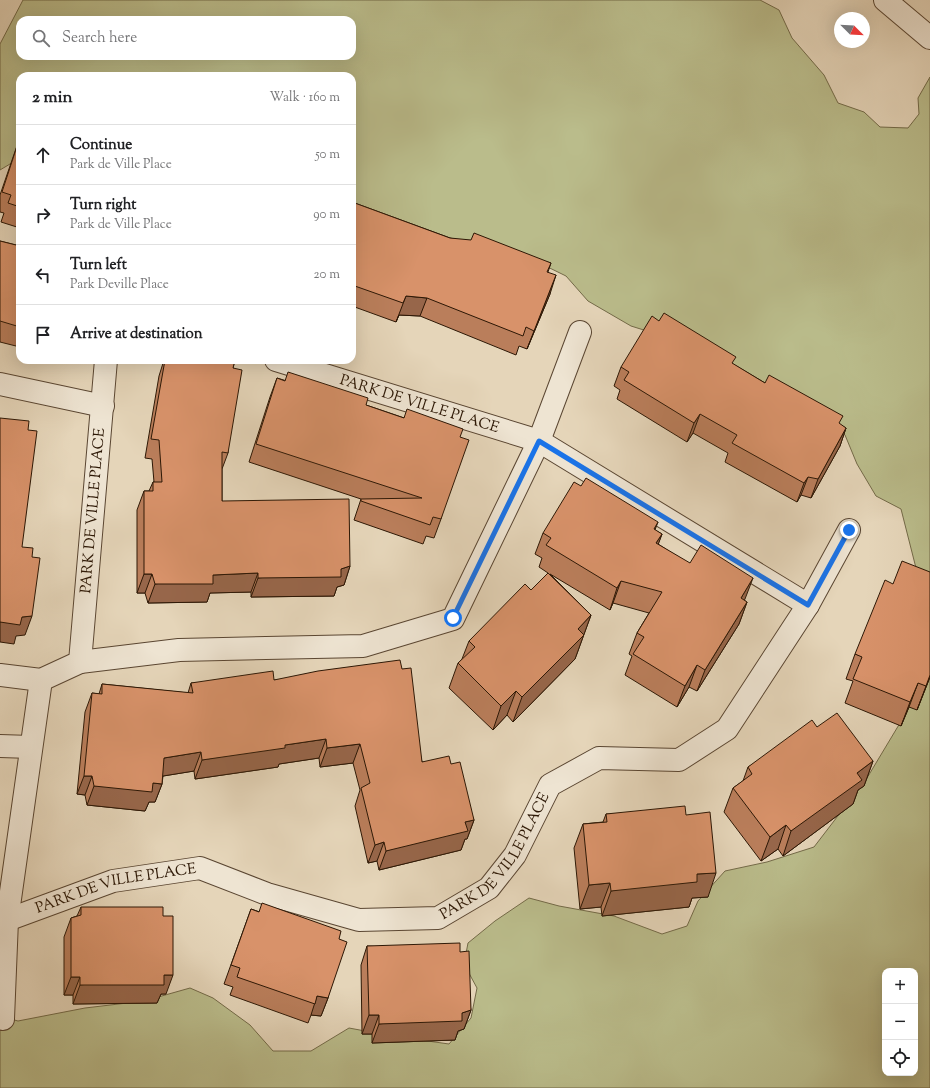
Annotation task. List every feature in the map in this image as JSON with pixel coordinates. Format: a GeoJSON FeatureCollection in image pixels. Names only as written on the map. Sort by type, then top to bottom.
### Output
{"type":"FeatureCollection","features":[{"type":"Feature","properties":{"kind":"street"},"geometry":{"type":"LineString","coordinates":[[884,0],[930,38]]}},
{"type":"Feature","properties":{"kind":"street"},"geometry":{"type":"LineString","coordinates":[[0,675],[41,680],[80,662],[179,650],[363,646],[453,618],[539,441],[580,332]]}},
{"type":"Feature","properties":{"kind":"street","name":"PARK DE VILLE PLACE"},"geometry":{"type":"LineString","coordinates":[[80,662],[106,364]]}},
{"type":"Feature","properties":{"kind":"street","name":"PARK DE VILLE PLACE"},"geometry":{"type":"LineString","coordinates":[[6,920],[113,881],[200,868],[267,894],[359,920],[438,918],[489,888],[515,855],[550,785],[599,758],[679,760],[727,729],[808,605],[539,441],[289,364]]}},
{"type":"Feature","properties":{"kind":"street"},"geometry":{"type":"LineString","coordinates":[[0,384],[102,406]]}},
{"type":"Feature","properties":{"kind":"street"},"geometry":{"type":"LineString","coordinates":[[808,605],[849,530]]}},
{"type":"Feature","properties":{"kind":"street"},"geometry":{"type":"LineString","coordinates":[[3,1019],[6,920],[41,680]]}},
{"type":"Feature","properties":{"kind":"street"},"geometry":{"type":"LineString","coordinates":[[0,746],[31,747]]}},
{"type":"Feature","properties":{"kind":"green space"},"geometry":{"type":"Polygon","coordinates":[[[23,0],[760,0],[779,10],[792,38],[824,75],[838,103],[864,112],[880,127],[908,128],[919,114],[918,98],[930,77],[930,587],[917,572],[901,509],[876,496],[857,464],[845,435],[682,342],[631,326],[588,301],[566,276],[513,250],[443,253],[356,222],[356,72],[16,72],[16,160],[0,170],[0,44],[23,0]]]}},
{"type":"Feature","properties":{"kind":"green space"},"geometry":{"type":"Polygon","coordinates":[[[930,666],[930,1088],[0,1088],[0,1016],[18,1021],[85,1008],[144,1001],[190,988],[213,998],[250,1025],[273,1051],[311,1051],[349,1028],[449,1044],[471,1018],[477,988],[464,964],[468,943],[495,921],[529,898],[559,906],[614,916],[662,934],[687,926],[698,901],[725,871],[767,862],[814,847],[867,778],[903,718],[930,666]]]}},
{"type":"Feature","properties":{"kind":"building"},"geometry":{"type":"Polygon","coordinates":[[[16,149],[16,206],[8,203],[11,195],[2,192],[16,149]]]}},
{"type":"Feature","properties":{"kind":"building"},"geometry":{"type":"Polygon","coordinates":[[[356,203],[450,238],[471,240],[474,233],[551,263],[547,272],[556,275],[534,331],[526,327],[523,336],[427,298],[406,296],[403,303],[356,286],[356,203]]]}},
{"type":"Feature","properties":{"kind":"building"},"geometry":{"type":"Polygon","coordinates":[[[0,241],[16,245],[16,326],[0,321],[0,241]]]}},
{"type":"Feature","properties":{"kind":"building"},"geometry":{"type":"Polygon","coordinates":[[[664,313],[736,357],[732,363],[765,383],[769,375],[843,416],[839,423],[846,428],[818,479],[808,477],[804,483],[732,443],[737,435],[700,414],[694,423],[624,380],[629,372],[621,367],[652,316],[659,321],[664,313]]]}},
{"type":"Feature","properties":{"kind":"building"},"geometry":{"type":"Polygon","coordinates":[[[164,364],[234,364],[233,368],[242,370],[228,453],[222,452],[222,501],[349,499],[350,566],[341,569],[341,577],[258,578],[258,573],[213,575],[213,584],[155,584],[152,574],[144,574],[144,491],[153,491],[153,482],[162,482],[159,440],[151,439],[164,364]]]}},
{"type":"Feature","properties":{"kind":"building"},"geometry":{"type":"Polygon","coordinates":[[[288,372],[368,398],[366,405],[404,418],[407,409],[463,429],[460,437],[469,440],[441,519],[433,517],[430,525],[361,501],[361,499],[422,498],[256,444],[277,378],[285,381],[288,372]]]}},
{"type":"Feature","properties":{"kind":"building"},"geometry":{"type":"Polygon","coordinates":[[[0,418],[29,421],[28,430],[37,431],[22,547],[33,548],[32,557],[40,558],[32,616],[22,617],[20,625],[0,622],[0,418]]]}},
{"type":"Feature","properties":{"kind":"building"},"geometry":{"type":"Polygon","coordinates":[[[586,478],[658,522],[654,529],[662,534],[656,543],[690,563],[701,545],[753,578],[741,598],[747,602],[705,670],[697,665],[685,686],[633,654],[644,637],[637,633],[662,592],[621,581],[617,588],[546,545],[551,538],[543,533],[574,482],[581,486],[586,478]]]}},
{"type":"Feature","properties":{"kind":"building"},"geometry":{"type":"Polygon","coordinates":[[[902,561],[930,572],[930,675],[926,686],[918,683],[910,702],[853,679],[862,657],[855,654],[885,580],[893,584],[902,561]]]}},
{"type":"Feature","properties":{"kind":"building"},"geometry":{"type":"Polygon","coordinates":[[[548,573],[591,615],[578,629],[584,635],[522,697],[516,691],[501,706],[458,663],[475,647],[469,641],[525,584],[531,590],[548,573]]]}},
{"type":"Feature","properties":{"kind":"building"},"geometry":{"type":"Polygon","coordinates":[[[400,660],[402,669],[411,668],[422,762],[449,756],[451,764],[460,762],[474,820],[465,822],[468,831],[386,851],[384,842],[375,845],[361,788],[370,783],[360,744],[327,748],[326,739],[285,745],[285,748],[202,760],[201,752],[164,758],[162,784],[153,783],[152,792],[94,786],[92,776],[84,776],[92,693],[102,694],[102,684],[193,693],[191,683],[273,671],[274,680],[318,671],[400,660]]]}},
{"type":"Feature","properties":{"kind":"building"},"geometry":{"type":"Polygon","coordinates":[[[837,713],[873,761],[857,773],[862,780],[791,831],[786,825],[770,837],[733,788],[752,774],[748,767],[812,720],[817,727],[837,713]]]}},
{"type":"Feature","properties":{"kind":"building"},"geometry":{"type":"Polygon","coordinates":[[[685,806],[686,815],[710,812],[716,873],[697,874],[697,882],[611,891],[610,883],[589,885],[583,824],[607,822],[606,814],[685,806]]]}},
{"type":"Feature","properties":{"kind":"building"},"geometry":{"type":"Polygon","coordinates":[[[262,903],[341,931],[339,939],[347,942],[328,998],[317,996],[315,1004],[237,977],[240,968],[231,965],[251,909],[259,912],[262,903]]]}},
{"type":"Feature","properties":{"kind":"building"},"geometry":{"type":"Polygon","coordinates":[[[81,907],[163,907],[163,916],[173,916],[173,975],[164,975],[164,985],[80,985],[80,977],[71,977],[71,918],[81,915],[81,907]]]}},
{"type":"Feature","properties":{"kind":"building"},"geometry":{"type":"Polygon","coordinates":[[[460,943],[460,952],[469,951],[471,1010],[462,1013],[462,1021],[379,1024],[379,1015],[369,1015],[367,946],[460,943]]]}},
{"type":"Feature","properties":{"kind":"route"},"geometry":{"type":"LineString","coordinates":[[453,618],[539,441],[808,605],[849,530]]}}]}
